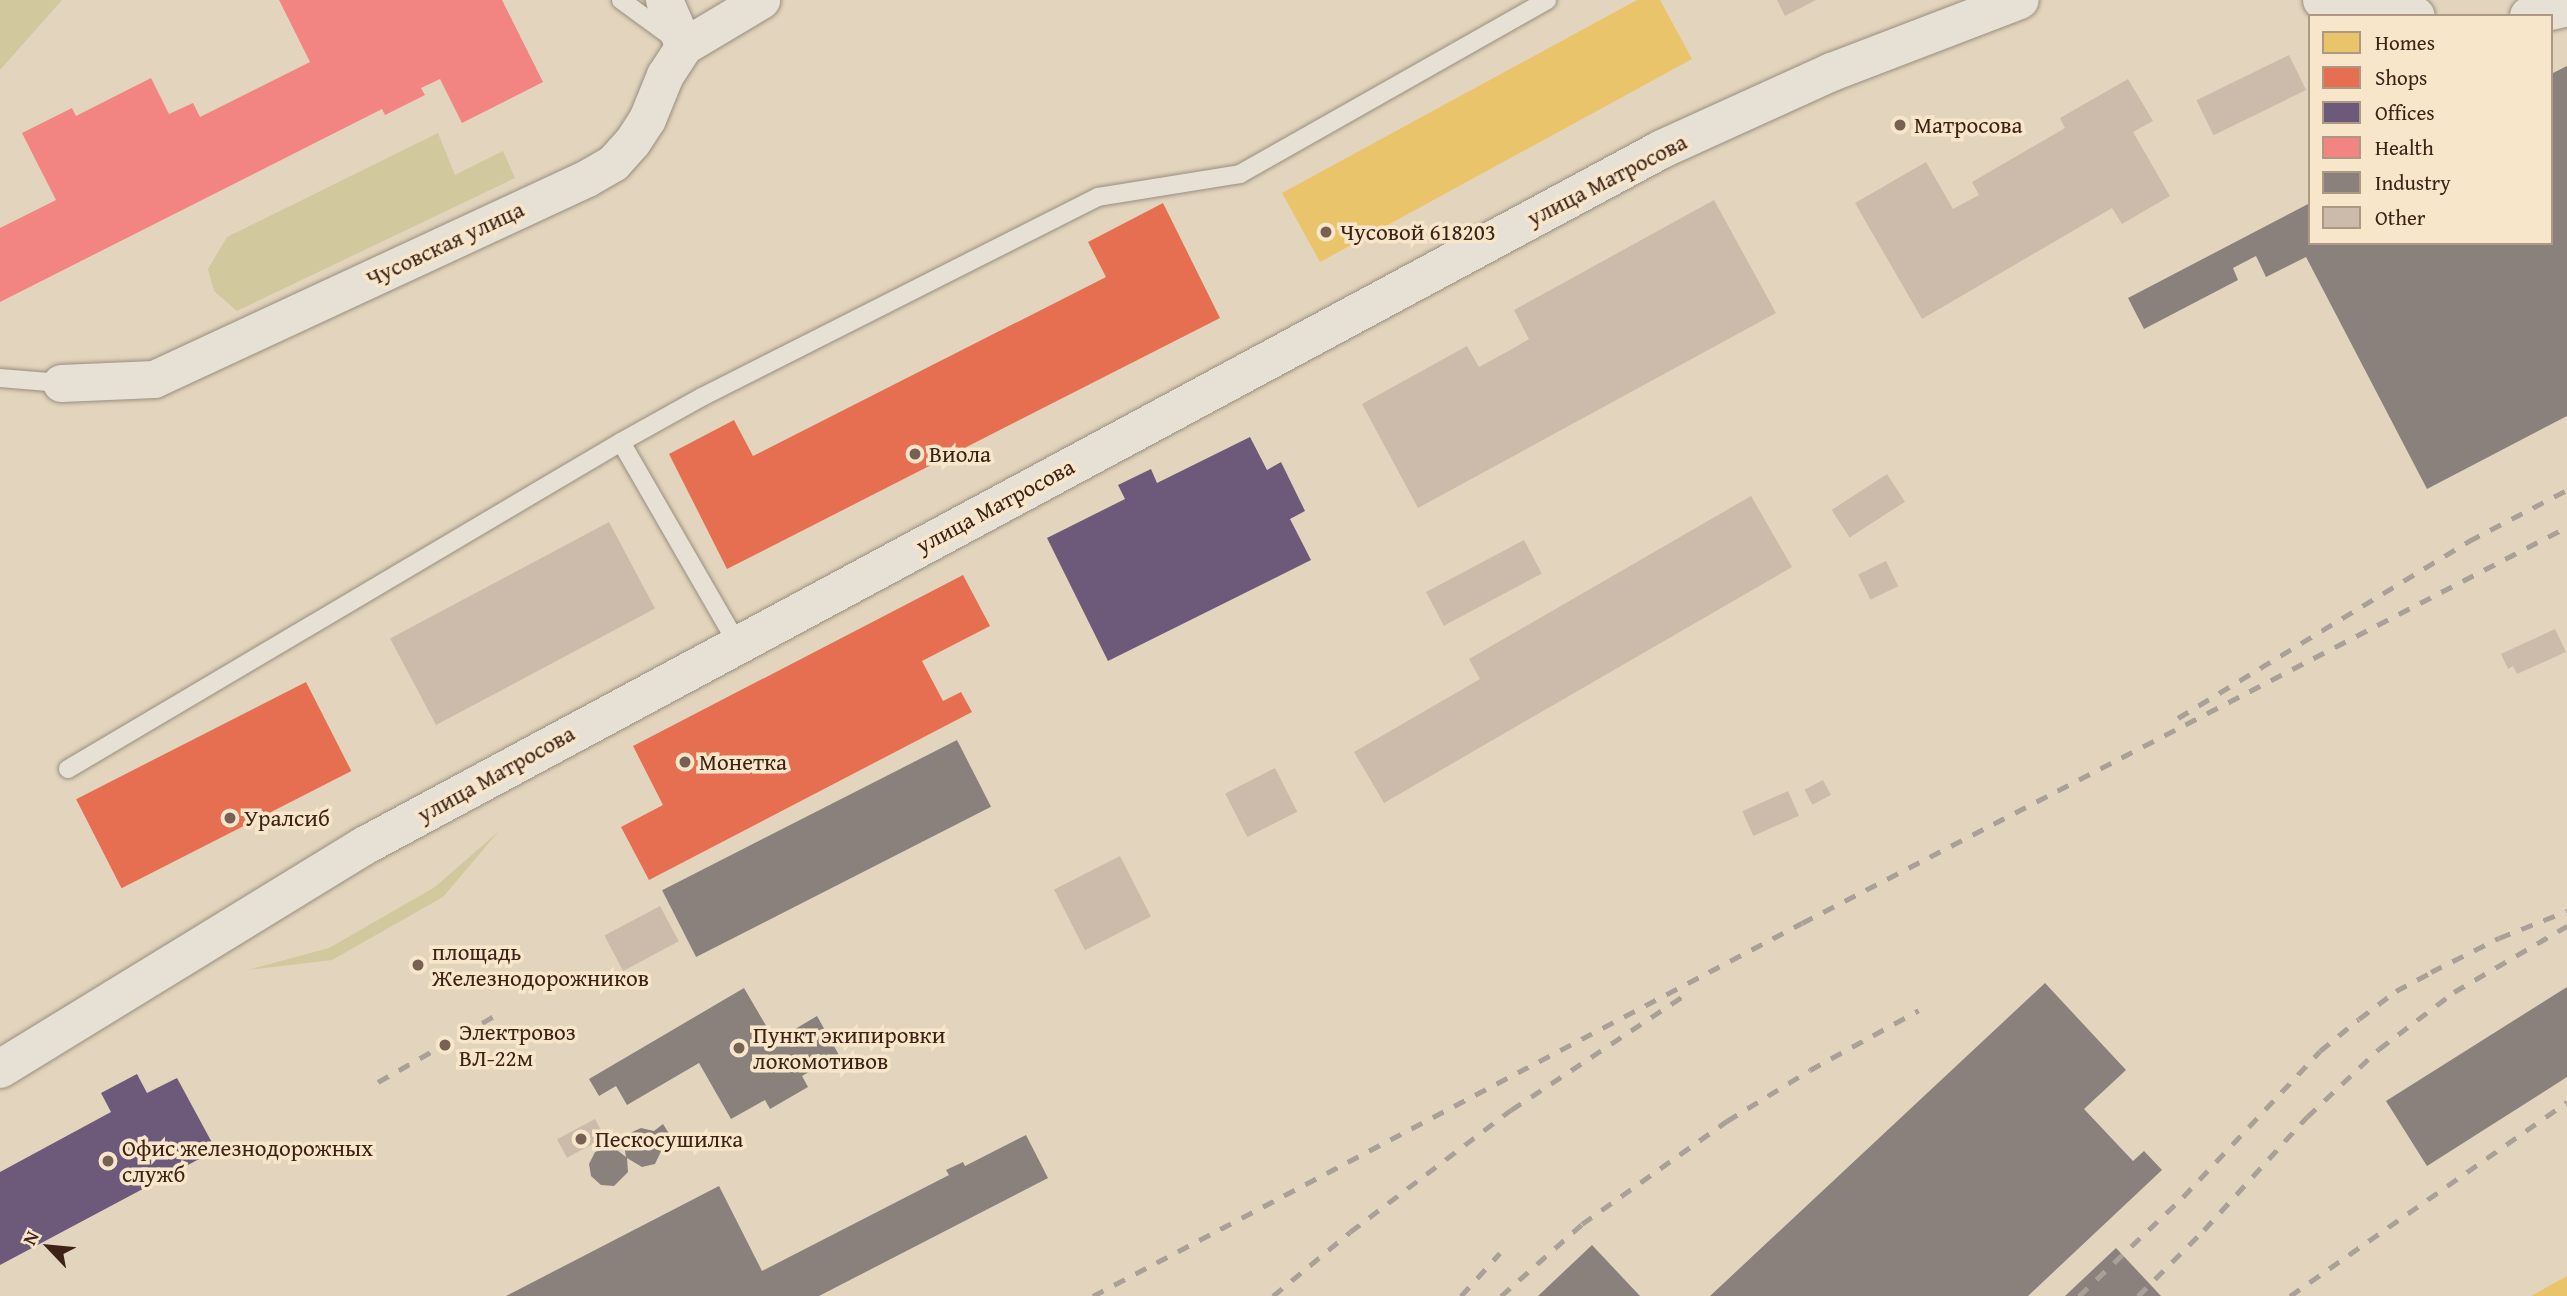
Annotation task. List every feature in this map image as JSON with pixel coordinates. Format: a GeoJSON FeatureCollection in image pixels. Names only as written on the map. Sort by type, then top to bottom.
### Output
{"type":"FeatureCollection","features":[{"type":"Feature","properties":{"kind":"street"},"geometry":{"type":"LineString","coordinates":[[664,0],[684,46]]}},
{"type":"Feature","properties":{"kind":"street","name":"Чусовская улица"},"geometry":{"type":"LineString","coordinates":[[61,383],[154,379],[587,178],[613,163],[632,142],[647,119],[665,75],[684,46],[761,0]]}},
{"type":"Feature","properties":{"kind":"street","name":"улица Матросова"},"geometry":{"type":"LineString","coordinates":[[0,1069],[364,846],[737,643],[1662,149],[1832,72],[2020,0]]}},
{"type":"Feature","properties":{"kind":"street"},"geometry":{"type":"LineString","coordinates":[[2322,0],[2404,14]]}},
{"type":"Feature","properties":{"kind":"street"},"geometry":{"type":"LineString","coordinates":[[2537,14],[2567,7]]}},
{"type":"Feature","properties":{"kind":"lane"},"geometry":{"type":"LineString","coordinates":[[621,0],[684,46]]}},
{"type":"Feature","properties":{"kind":"lane"},"geometry":{"type":"LineString","coordinates":[[68,769],[621,442],[715,390],[1098,197],[1240,174],[1548,0]]}},
{"type":"Feature","properties":{"kind":"lane"},"geometry":{"type":"LineString","coordinates":[[0,378],[61,383]]}},
{"type":"Feature","properties":{"kind":"lane"},"geometry":{"type":"LineString","coordinates":[[621,442],[737,643]]}},
{"type":"Feature","properties":{"kind":"shaded area"},"geometry":{"type":"Polygon","coordinates":[[[0,0],[62,0],[0,70],[0,0]]]}},
{"type":"Feature","properties":{"kind":"shaded area"},"geometry":{"type":"Polygon","coordinates":[[[438,133],[455,175],[503,151],[515,178],[237,311],[214,291],[208,269],[227,237],[438,133]]]}},
{"type":"Feature","properties":{"kind":"shaded area"},"geometry":{"type":"Polygon","coordinates":[[[499,831],[443,897],[332,960],[248,970],[329,948],[435,887],[499,831]]]}},
{"type":"Feature","properties":{"kind":"building: Homes"},"geometry":{"type":"Polygon","coordinates":[[[1637,0],[1660,0],[1692,59],[1320,262],[1282,193],[1637,0]]]}},
{"type":"Feature","properties":{"kind":"building: Homes"},"geometry":{"type":"Polygon","coordinates":[[[2567,1276],[2567,1296],[2531,1296],[2567,1276]]]}},
{"type":"Feature","properties":{"kind":"building: Shops"},"geometry":{"type":"Polygon","coordinates":[[[1163,203],[1220,318],[727,569],[669,454],[734,420],[753,456],[1106,277],[1088,242],[1163,203]]]}},
{"type":"Feature","properties":{"kind":"building: Shops"},"geometry":{"type":"Polygon","coordinates":[[[963,575],[990,626],[922,661],[943,701],[961,692],[972,712],[649,880],[621,827],[663,805],[633,746],[963,575]]]}},
{"type":"Feature","properties":{"kind":"building: Shops"},"geometry":{"type":"Polygon","coordinates":[[[306,682],[351,771],[122,888],[76,799],[306,682]]]}},
{"type":"Feature","properties":{"kind":"building: Offices"},"geometry":{"type":"Polygon","coordinates":[[[1250,437],[1267,470],[1281,462],[1305,511],[1290,519],[1311,560],[1108,661],[1047,538],[1125,499],[1118,485],[1151,469],[1157,483],[1250,437]]]}},
{"type":"Feature","properties":{"kind":"building: Offices","name":"Офис железнодорожных служб"},"geometry":{"type":"Polygon","coordinates":[[[137,1074],[147,1093],[177,1078],[216,1150],[0,1265],[0,1172],[111,1112],[101,1093],[137,1074]]]}},
{"type":"Feature","properties":{"kind":"building: Health"},"geometry":{"type":"Polygon","coordinates":[[[279,0],[502,0],[543,82],[462,123],[440,79],[421,88],[425,95],[385,115],[382,109],[0,302],[0,228],[56,200],[22,133],[72,108],[76,116],[151,78],[169,114],[193,103],[200,117],[310,62],[279,0]]]}},
{"type":"Feature","properties":{"kind":"building: Industry"},"geometry":{"type":"Polygon","coordinates":[[[2567,66],[2567,416],[2427,489],[2306,257],[2266,277],[2256,256],[2233,268],[2238,280],[2144,329],[2128,298],[2308,204],[2308,245],[2553,245],[2553,73],[2567,66]]]}},
{"type":"Feature","properties":{"kind":"building: Industry"},"geometry":{"type":"Polygon","coordinates":[[[957,740],[991,807],[696,957],[662,890],[957,740]]]}},
{"type":"Feature","properties":{"kind":"building: Industry"},"geometry":{"type":"Polygon","coordinates":[[[2045,983],[2126,1070],[2084,1109],[2133,1161],[2144,1151],[2162,1170],[2028,1296],[1710,1296],[2045,983]]]}},
{"type":"Feature","properties":{"kind":"building: Industry"},"geometry":{"type":"Polygon","coordinates":[[[2567,987],[2567,1077],[2427,1166],[2386,1101],[2567,987]]]}},
{"type":"Feature","properties":{"kind":"building: Industry","name":"Пункт экипировки локомотивов"},"geometry":{"type":"Polygon","coordinates":[[[744,988],[775,1041],[817,1016],[839,1055],[802,1076],[808,1087],[770,1109],[765,1100],[731,1119],[699,1063],[627,1105],[616,1086],[599,1096],[589,1079],[744,988]]]}},
{"type":"Feature","properties":{"kind":"building: Industry"},"geometry":{"type":"Polygon","coordinates":[[[663,1124],[673,1140],[663,1147],[655,1164],[642,1167],[627,1158],[628,1172],[614,1186],[601,1185],[591,1176],[589,1164],[595,1152],[613,1147],[626,1157],[624,1145],[630,1133],[641,1128],[654,1131],[663,1124]]]}},
{"type":"Feature","properties":{"kind":"building: Industry"},"geometry":{"type":"Polygon","coordinates":[[[1026,1135],[1048,1178],[819,1296],[506,1296],[719,1186],[762,1271],[949,1175],[946,1170],[963,1162],[965,1166],[1026,1135]]]}},
{"type":"Feature","properties":{"kind":"building: Industry"},"geometry":{"type":"Polygon","coordinates":[[[1592,1245],[1640,1296],[1538,1296],[1592,1245]]]}},
{"type":"Feature","properties":{"kind":"building: Industry"},"geometry":{"type":"Polygon","coordinates":[[[2116,1248],[2161,1296],[2065,1296],[2116,1248]]]}},
{"type":"Feature","properties":{"kind":"building: Other"},"geometry":{"type":"Polygon","coordinates":[[[1777,0],[1816,0],[1785,16],[1777,0]]]}},
{"type":"Feature","properties":{"kind":"building: Other"},"geometry":{"type":"Polygon","coordinates":[[[2289,55],[2306,90],[2214,135],[2196,100],[2289,55]]]}},
{"type":"Feature","properties":{"kind":"building: Other"},"geometry":{"type":"Polygon","coordinates":[[[2128,79],[2153,121],[2133,132],[2170,196],[2122,224],[2112,208],[1922,319],[1855,203],[1926,162],[1953,209],[1979,195],[1972,182],[2065,128],[2060,118],[2128,79]]]}},
{"type":"Feature","properties":{"kind":"building: Other"},"geometry":{"type":"Polygon","coordinates":[[[1714,200],[1776,313],[1418,508],[1362,404],[1467,346],[1479,367],[1512,349],[1529,339],[1514,310],[1714,200]]]}},
{"type":"Feature","properties":{"kind":"building: Other"},"geometry":{"type":"Polygon","coordinates":[[[1887,474],[1905,502],[1850,538],[1832,510],[1887,474]]]}},
{"type":"Feature","properties":{"kind":"building: Other"},"geometry":{"type":"Polygon","coordinates":[[[1751,496],[1792,567],[1384,803],[1354,752],[1480,679],[1469,659],[1751,496]]]}},
{"type":"Feature","properties":{"kind":"building: Other"},"geometry":{"type":"Polygon","coordinates":[[[609,522],[655,609],[436,725],[390,638],[609,522]]]}},
{"type":"Feature","properties":{"kind":"building: Other"},"geometry":{"type":"Polygon","coordinates":[[[1524,540],[1542,574],[1444,626],[1426,592],[1524,540]]]}},
{"type":"Feature","properties":{"kind":"building: Other"},"geometry":{"type":"Polygon","coordinates":[[[1886,561],[1898,586],[1870,600],[1858,575],[1886,561]]]}},
{"type":"Feature","properties":{"kind":"building: Other"},"geometry":{"type":"Polygon","coordinates":[[[2555,629],[2566,652],[2517,674],[2513,666],[2508,669],[2501,654],[2555,629]]]}},
{"type":"Feature","properties":{"kind":"building: Other"},"geometry":{"type":"Polygon","coordinates":[[[1275,768],[1297,812],[1247,837],[1225,793],[1275,768]]]}},
{"type":"Feature","properties":{"kind":"building: Other"},"geometry":{"type":"Polygon","coordinates":[[[1823,780],[1831,795],[1812,805],[1804,790],[1823,780]]]}},
{"type":"Feature","properties":{"kind":"building: Other"},"geometry":{"type":"Polygon","coordinates":[[[1788,791],[1799,816],[1753,836],[1742,811],[1788,791]]]}},
{"type":"Feature","properties":{"kind":"building: Other"},"geometry":{"type":"Polygon","coordinates":[[[1120,856],[1151,917],[1085,950],[1054,890],[1120,856]]]}},
{"type":"Feature","properties":{"kind":"building: Other"},"geometry":{"type":"Polygon","coordinates":[[[660,906],[679,941],[623,971],[604,936],[660,906]]]}},
{"type":"Feature","properties":{"kind":"building: Other","name":"Пескосушилка"},"geometry":{"type":"Polygon","coordinates":[[[595,1119],[605,1138],[567,1158],[557,1139],[595,1119]]]}},
{"type":"Feature","properties":{"kind":"railway"},"geometry":{"type":"LineString","coordinates":[[2178,718],[2469,541],[2567,490]]}},
{"type":"Feature","properties":{"kind":"railway"},"geometry":{"type":"LineString","coordinates":[[1093,1296],[1802,923],[2567,527]]}},
{"type":"Feature","properties":{"kind":"railway"},"geometry":{"type":"LineString","coordinates":[[2079,1296],[2183,1197],[2320,1051],[2359,1019],[2396,991],[2431,972],[2499,938],[2567,911]]}},
{"type":"Feature","properties":{"kind":"railway"},"geometry":{"type":"LineString","coordinates":[[2138,1296],[2204,1230],[2307,1117],[2379,1049],[2454,992],[2567,926]]}},
{"type":"Feature","properties":{"kind":"railway"},"geometry":{"type":"LineString","coordinates":[[1273,1296],[1350,1232],[1511,1110],[1682,997]]}},
{"type":"Feature","properties":{"kind":"railway"},"geometry":{"type":"LineString","coordinates":[[1501,1296],[1582,1224],[1727,1121],[1810,1070],[1919,1010]]}},
{"type":"Feature","properties":{"kind":"railway"},"geometry":{"type":"LineString","coordinates":[[378,1082],[501,1012]]}},
{"type":"Feature","properties":{"kind":"railway"},"geometry":{"type":"LineString","coordinates":[[2290,1296],[2567,1102]]}},
{"type":"Feature","properties":{"kind":"railway"},"geometry":{"type":"LineString","coordinates":[[1461,1296],[1500,1253]]}},
{"type":"Feature","properties":{"kind":"place","name":"Матросова"},"geometry":{"type":"Point","coordinates":[1900,125]}},
{"type":"Feature","properties":{"kind":"place","name":"Чусовой 618203"},"geometry":{"type":"Point","coordinates":[1326,232]}},
{"type":"Feature","properties":{"kind":"place","name":"Виола"},"geometry":{"type":"Point","coordinates":[915,454]}},
{"type":"Feature","properties":{"kind":"place","name":"Монетка"},"geometry":{"type":"Point","coordinates":[685,762]}},
{"type":"Feature","properties":{"kind":"place","name":"Уралсиб"},"geometry":{"type":"Point","coordinates":[230,818]}},
{"type":"Feature","properties":{"kind":"place","name":"площадь Железнодорожников"},"geometry":{"type":"Point","coordinates":[418,965]}},
{"type":"Feature","properties":{"kind":"place","name":"Электровоз ВЛ-22м"},"geometry":{"type":"Point","coordinates":[445,1045]}},
{"type":"Feature","properties":{"kind":"place","name":"Пункт экипировки локомотивов"},"geometry":{"type":"Point","coordinates":[739,1048]}},
{"type":"Feature","properties":{"kind":"place","name":"Пескосушилка"},"geometry":{"type":"Point","coordinates":[581,1139]}},
{"type":"Feature","properties":{"kind":"place","name":"Офис железнодорожных служб"},"geometry":{"type":"Point","coordinates":[108,1161]}}]}
